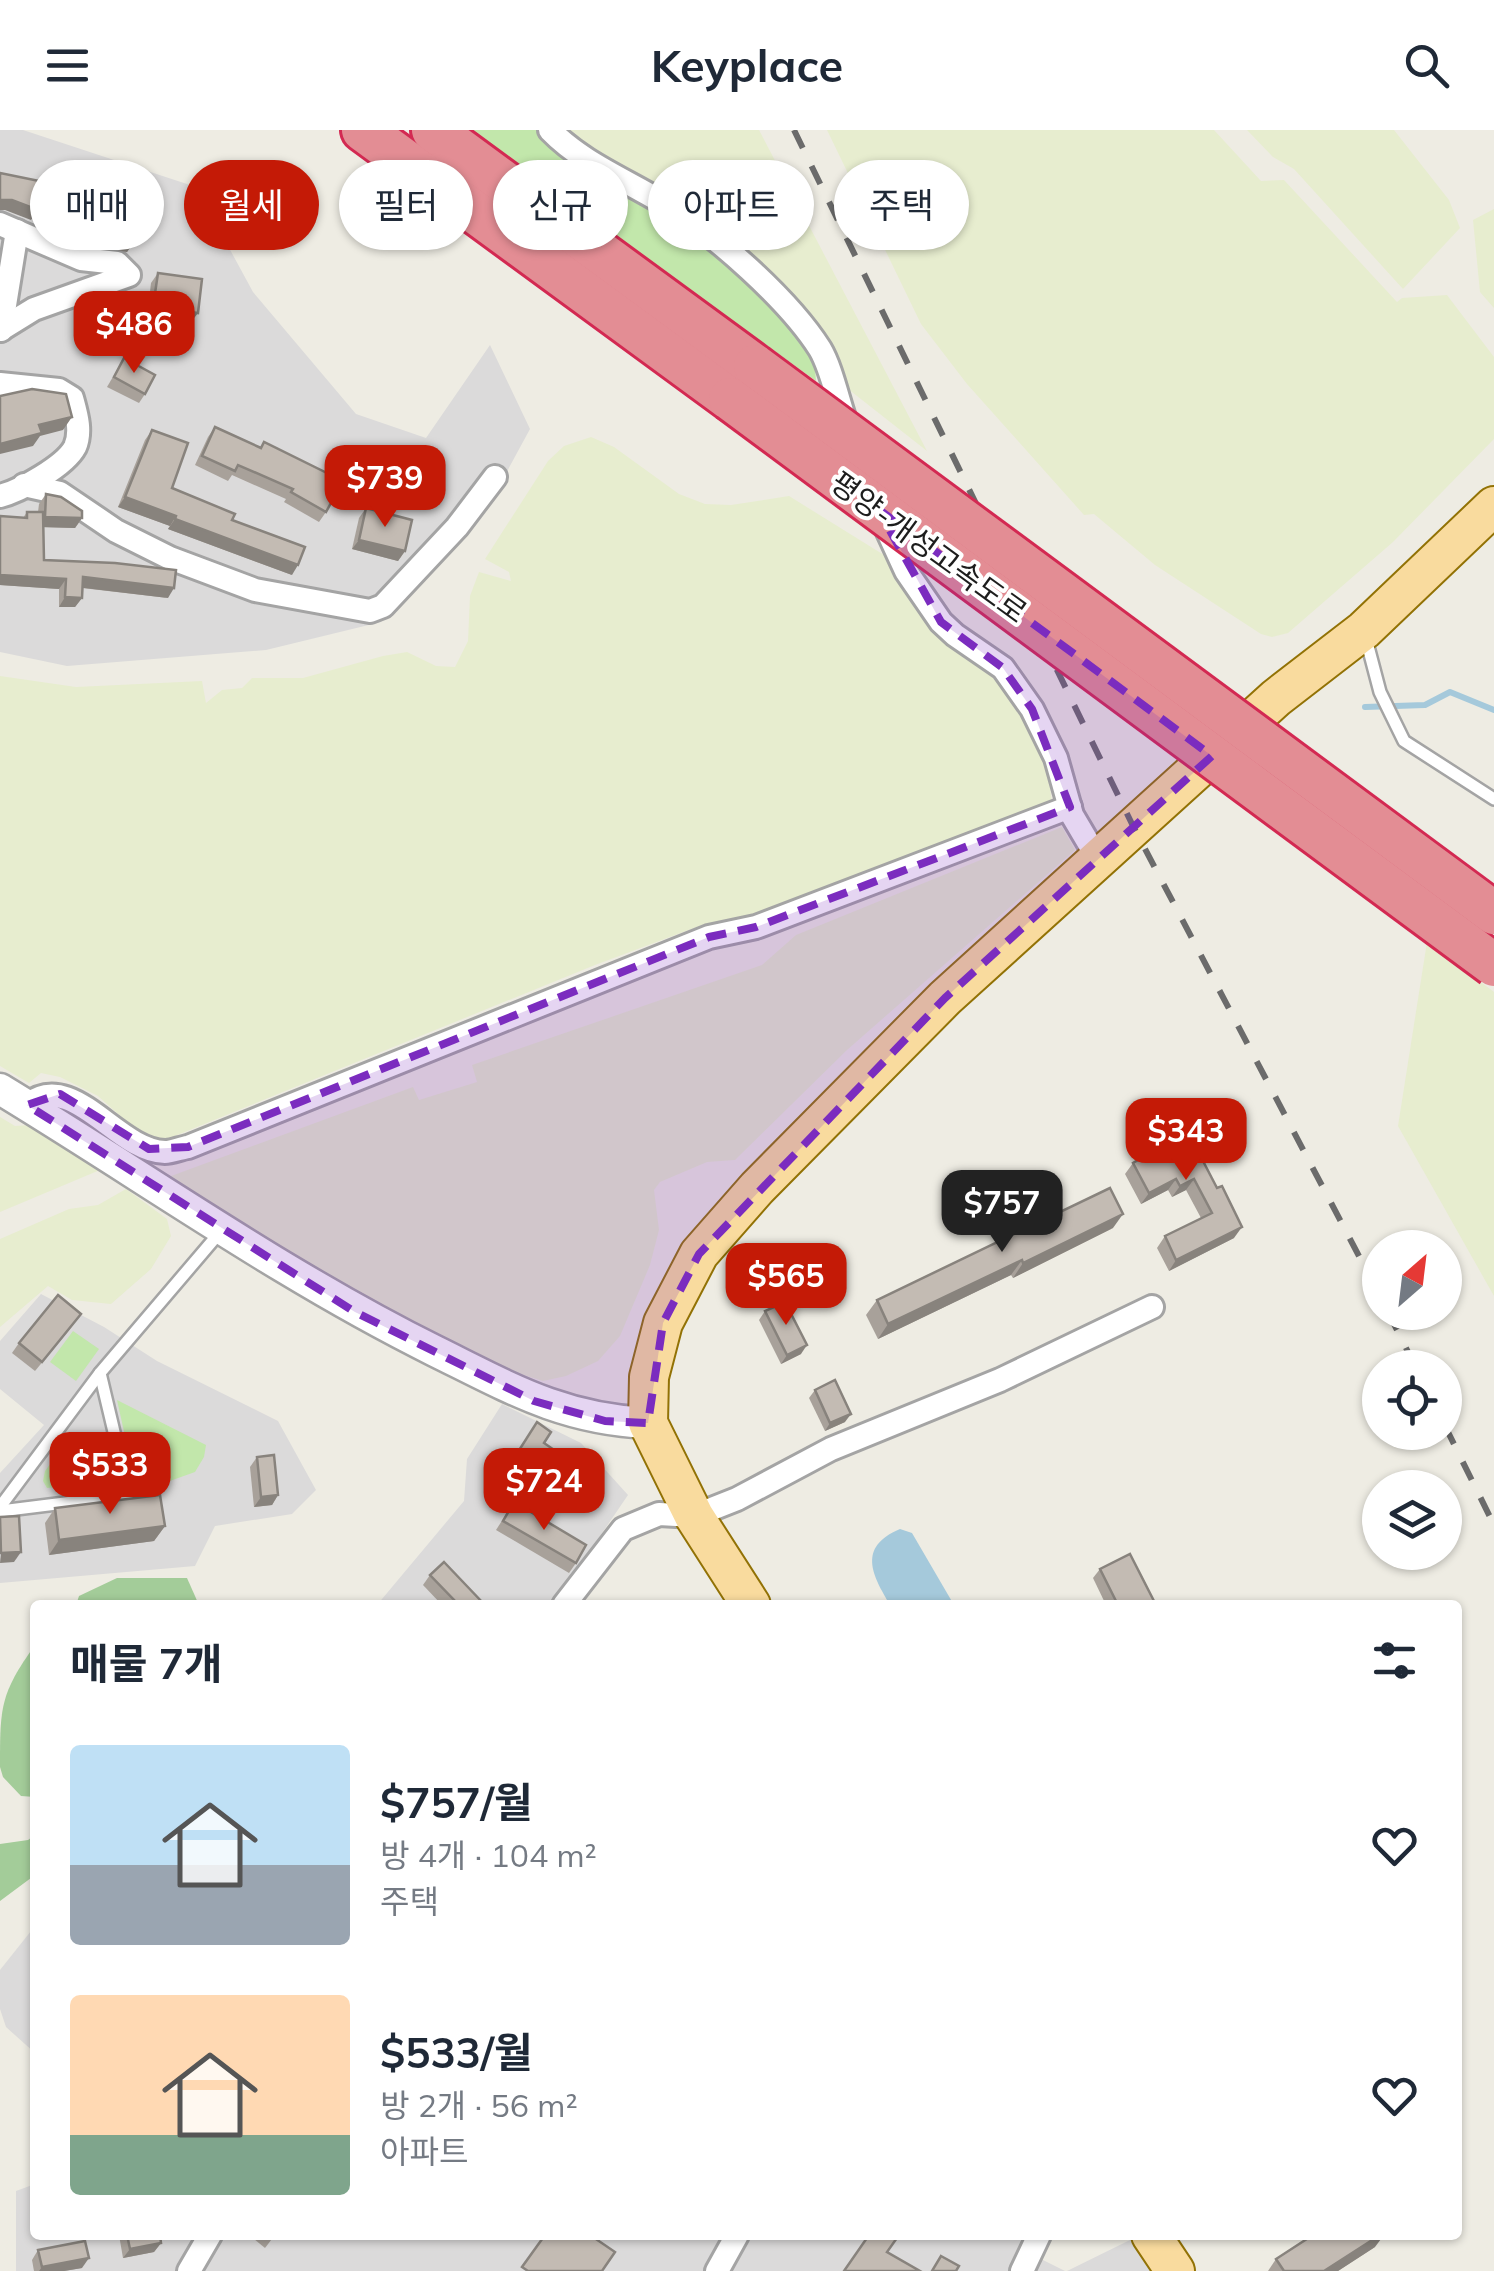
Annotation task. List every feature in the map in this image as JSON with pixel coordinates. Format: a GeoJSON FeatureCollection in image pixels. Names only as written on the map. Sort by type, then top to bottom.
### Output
{"type":"FeatureCollection","features":[{"type":"Feature","properties":{"kind":"highway","name":"평양-개성고속도로"},"geometry":{"type":"LineString","coordinates":[[363,130],[742,383],[1494,913]]}},
{"type":"Feature","properties":{"kind":"highway","name":"평양-개성고속도로"},"geometry":{"type":"LineString","coordinates":[[433,130],[742,383],[1494,965]]}},
{"type":"Feature","properties":{"kind":"main road"},"geometry":{"type":"LineString","coordinates":[[748,1600],[694,1516],[648,1423],[649,1377],[663,1324],[700,1254],[758,1188],[945,998],[1276,698],[1364,630],[1494,506]]}},
{"type":"Feature","properties":{"kind":"main road"},"geometry":{"type":"LineString","coordinates":[[1155,2240],[1175,2271]]}},
{"type":"Feature","properties":{"kind":"street"},"geometry":{"type":"LineString","coordinates":[[550,130],[584,158],[666,204],[714,238],[784,306],[822,351],[892,548],[941,622],[1003,668],[1032,709],[1056,758],[1070,807],[1098,859]]}},
{"type":"Feature","properties":{"kind":"street"},"geometry":{"type":"LineString","coordinates":[[8,227],[81,259],[117,263],[129,275],[34,309],[0,330],[8,227]]}},
{"type":"Feature","properties":{"kind":"street"},"geometry":{"type":"LineString","coordinates":[[0,384],[59,390],[72,398],[79,421],[74,447],[45,474],[0,496]]}},
{"type":"Feature","properties":{"kind":"street"},"geometry":{"type":"LineString","coordinates":[[24,485],[60,494],[157,551],[255,590],[370,611],[383,606],[420,567],[495,477]]}},
{"type":"Feature","properties":{"kind":"street"},"geometry":{"type":"LineString","coordinates":[[27,1105],[36,1098],[60,1094],[148,1149],[166,1152],[188,1146],[709,937],[756,927],[1070,807]]}},
{"type":"Feature","properties":{"kind":"street"},"geometry":{"type":"LineString","coordinates":[[0,1089],[221,1232],[355,1312],[534,1400],[605,1421],[648,1423]]}},
{"type":"Feature","properties":{"kind":"street"},"geometry":{"type":"LineString","coordinates":[[568,1600],[623,1529],[659,1514],[694,1516],[737,1499],[831,1449],[1000,1380],[1152,1308]]}},
{"type":"Feature","properties":{"kind":"street"},"geometry":{"type":"LineString","coordinates":[[189,2271],[207,2240]]}},
{"type":"Feature","properties":{"kind":"street"},"geometry":{"type":"LineString","coordinates":[[717,2271],[733,2240]]}},
{"type":"Feature","properties":{"kind":"street"},"geometry":{"type":"LineString","coordinates":[[1022,2271],[1037,2240]]}},
{"type":"Feature","properties":{"kind":"lane"},"geometry":{"type":"LineString","coordinates":[[1364,630],[1380,692],[1404,740],[1494,799]]}},
{"type":"Feature","properties":{"kind":"lane"},"geometry":{"type":"LineString","coordinates":[[0,1509],[100,1373],[221,1232]]}},
{"type":"Feature","properties":{"kind":"lane"},"geometry":{"type":"LineString","coordinates":[[0,1509],[129,1495],[100,1373]]}},
{"type":"Feature","properties":{"kind":"highlighted area"},"geometry":{"type":"Polygon","coordinates":[[[878,509],[1212,756],[945,998],[699,1254],[663,1323],[648,1423],[605,1421],[534,1401],[355,1312],[27,1105],[60,1094],[149,1149],[188,1147],[709,937],[756,927],[1070,807],[1032,709],[1003,668],[941,622],[878,509]]]}},
{"type":"Feature","properties":{"kind":"shaded area"},"geometry":{"type":"Polygon","coordinates":[[[0,130],[23,130],[114,160],[30,160],[30,250],[164,250],[164,176],[184,183],[184,250],[230,250],[253,292],[356,414],[426,438],[490,345],[530,429],[491,501],[381,622],[266,650],[67,666],[0,652],[0,130]]]}},
{"type":"Feature","properties":{"kind":"shaded area"},"geometry":{"type":"Polygon","coordinates":[[[41,1294],[157,1361],[278,1421],[316,1490],[292,1514],[215,1526],[195,1566],[0,1583],[0,1473],[44,1425],[0,1389],[0,1341],[41,1294]]]}},
{"type":"Feature","properties":{"kind":"shaded area"},"geometry":{"type":"Polygon","coordinates":[[[502,1404],[581,1443],[628,1495],[556,1600],[381,1600],[464,1501],[467,1459],[502,1404]]]}},
{"type":"Feature","properties":{"kind":"shaded area"},"geometry":{"type":"Polygon","coordinates":[[[30,1932],[30,2049],[6,2027],[0,2009],[0,1970],[30,1932]]]}},
{"type":"Feature","properties":{"kind":"shaded area"},"geometry":{"type":"Polygon","coordinates":[[[30,2186],[30,2240],[1024,2240],[1021,2249],[1065,2271],[1033,2271],[1013,2262],[1008,2271],[16,2271],[16,2191],[30,2186]]]}},
{"type":"Feature","properties":{"kind":"shaded area"},"geometry":{"type":"Polygon","coordinates":[[[1133,2240],[1152,2271],[1067,2271],[1133,2240]]]}},
{"type":"Feature","properties":{"kind":"green space"},"geometry":{"type":"Polygon","coordinates":[[[468,130],[539,130],[569,160],[510,160],[468,130]]]}},
{"type":"Feature","properties":{"kind":"green space"},"geometry":{"type":"Polygon","coordinates":[[[563,130],[759,130],[775,160],[648,160],[648,204],[628,185],[628,160],[601,160],[563,130]]]}},
{"type":"Feature","properties":{"kind":"green space"},"geometry":{"type":"Polygon","coordinates":[[[827,130],[1214,130],[1261,181],[1284,180],[1397,302],[1402,298],[1447,295],[1494,357],[1494,439],[1393,542],[1288,633],[1272,637],[1261,634],[1155,565],[1094,514],[1084,515],[967,384],[921,324],[885,250],[969,250],[969,160],[842,160],[827,130]]]}},
{"type":"Feature","properties":{"kind":"green space"},"geometry":{"type":"Polygon","coordinates":[[[1247,130],[1394,130],[1449,200],[1460,228],[1403,289],[1294,169],[1273,157],[1247,130]]]}},
{"type":"Feature","properties":{"kind":"green space"},"geometry":{"type":"Polygon","coordinates":[[[628,194],[648,205],[648,250],[715,250],[770,300],[814,355],[816,381],[628,245],[628,194]]]}},
{"type":"Feature","properties":{"kind":"green space"},"geometry":{"type":"Polygon","coordinates":[[[1494,209],[1494,308],[1480,292],[1473,220],[1494,209]]]}},
{"type":"Feature","properties":{"kind":"green space"},"geometry":{"type":"Polygon","coordinates":[[[814,235],[927,451],[843,385],[698,250],[814,250],[814,235]]]}},
{"type":"Feature","properties":{"kind":"green space"},"geometry":{"type":"Polygon","coordinates":[[[591,437],[614,447],[679,494],[705,504],[731,505],[789,496],[884,555],[939,634],[1014,696],[1047,768],[1052,802],[751,919],[702,925],[595,965],[165,1140],[137,1131],[98,1096],[60,1077],[41,1073],[29,1083],[0,1066],[0,676],[76,687],[202,681],[206,703],[222,690],[242,688],[252,678],[303,678],[407,652],[436,666],[455,667],[468,641],[470,596],[479,572],[511,581],[509,572],[485,559],[548,461],[564,446],[591,437]]]}},
{"type":"Feature","properties":{"kind":"green space"},"geometry":{"type":"Polygon","coordinates":[[[1062,827],[1075,850],[847,1050],[735,1160],[707,1162],[660,1182],[654,1190],[659,1230],[650,1265],[620,1336],[598,1361],[566,1376],[543,1381],[505,1369],[426,1333],[163,1179],[413,1087],[419,1100],[477,1082],[472,1065],[762,965],[796,935],[1062,827]]]}},
{"type":"Feature","properties":{"kind":"green space"},"geometry":{"type":"Polygon","coordinates":[[[1427,942],[1494,992],[1494,1296],[1462,1239],[1462,1230],[1457,1230],[1398,1126],[1427,942]]]}},
{"type":"Feature","properties":{"kind":"green space"},"geometry":{"type":"Polygon","coordinates":[[[0,1117],[15,1126],[30,1125],[100,1170],[0,1212],[0,1117]]]}},
{"type":"Feature","properties":{"kind":"green space"},"geometry":{"type":"Polygon","coordinates":[[[126,1189],[167,1219],[171,1236],[151,1269],[111,1304],[72,1300],[48,1286],[0,1327],[0,1239],[69,1209],[98,1205],[126,1189]]]}},
{"type":"Feature","properties":{"kind":"green space"},"geometry":{"type":"Polygon","coordinates":[[[73,1331],[99,1349],[76,1381],[50,1362],[73,1331]]]}},
{"type":"Feature","properties":{"kind":"green space"},"geometry":{"type":"Polygon","coordinates":[[[117,1400],[206,1445],[195,1472],[167,1482],[133,1472],[117,1400]]]}},
{"type":"Feature","properties":{"kind":"green space"},"geometry":{"type":"Polygon","coordinates":[[[73,1433],[94,1438],[103,1445],[109,1482],[47,1488],[43,1481],[45,1471],[73,1433]]]}},
{"type":"Feature","properties":{"kind":"green space"},"geometry":{"type":"Polygon","coordinates":[[[117,1578],[187,1578],[197,1600],[78,1600],[117,1578]]]}},
{"type":"Feature","properties":{"kind":"green space"},"geometry":{"type":"Polygon","coordinates":[[[30,1653],[30,1797],[21,1796],[3,1777],[0,1767],[4,1702],[30,1653]]]}},
{"type":"Feature","properties":{"kind":"green space"},"geometry":{"type":"Polygon","coordinates":[[[28,1840],[30,1879],[0,1901],[0,1844],[28,1840]]]}},
{"type":"Feature","properties":{"kind":"water"},"geometry":{"type":"Polygon","coordinates":[[[900,1529],[912,1533],[951,1600],[887,1600],[872,1562],[873,1553],[886,1536],[900,1529]]]}},
{"type":"Feature","properties":{"kind":"building"},"geometry":{"type":"Polygon","coordinates":[[[0,173],[30,179],[30,207],[0,200],[0,173]]]}},
{"type":"Feature","properties":{"kind":"building"},"geometry":{"type":"Polygon","coordinates":[[[158,273],[202,279],[198,313],[153,307],[158,273]]]}},
{"type":"Feature","properties":{"kind":"building"},"geometry":{"type":"Polygon","coordinates":[[[124,358],[155,375],[145,394],[114,377],[124,358]]]}},
{"type":"Feature","properties":{"kind":"building"},"geometry":{"type":"Polygon","coordinates":[[[32,389],[66,394],[72,417],[39,425],[42,433],[0,444],[0,396],[32,389]]]}},
{"type":"Feature","properties":{"kind":"building"},"geometry":{"type":"Polygon","coordinates":[[[215,427],[261,448],[264,442],[343,481],[326,512],[291,492],[293,489],[238,465],[235,471],[202,456],[215,427]]]}},
{"type":"Feature","properties":{"kind":"building"},"geometry":{"type":"Polygon","coordinates":[[[152,430],[188,443],[172,488],[235,514],[232,520],[305,547],[298,565],[125,497],[152,430]]]}},
{"type":"Feature","properties":{"kind":"building"},"geometry":{"type":"Polygon","coordinates":[[[46,494],[61,497],[82,511],[82,518],[45,517],[46,494]]]}},
{"type":"Feature","properties":{"kind":"building"},"geometry":{"type":"Polygon","coordinates":[[[366,508],[412,520],[405,551],[359,540],[366,508]]]}},
{"type":"Feature","properties":{"kind":"building"},"geometry":{"type":"Polygon","coordinates":[[[27,512],[43,512],[44,560],[176,570],[174,588],[83,577],[82,598],[65,597],[66,579],[0,575],[0,516],[27,518],[27,512]]]}},
{"type":"Feature","properties":{"kind":"building"},"geometry":{"type":"Polygon","coordinates":[[[1175,1107],[1242,1227],[1176,1260],[1165,1236],[1212,1213],[1194,1179],[1180,1186],[1176,1179],[1149,1193],[1133,1163],[1160,1147],[1147,1121],[1175,1107]]]}},
{"type":"Feature","properties":{"kind":"building"},"geometry":{"type":"Polygon","coordinates":[[[1110,1188],[1123,1214],[888,1324],[877,1300],[1110,1188]]]}},
{"type":"Feature","properties":{"kind":"building"},"geometry":{"type":"Polygon","coordinates":[[[58,1295],[81,1314],[42,1362],[19,1343],[58,1295]]]}},
{"type":"Feature","properties":{"kind":"building"},"geometry":{"type":"Polygon","coordinates":[[[785,1302],[807,1345],[787,1355],[765,1311],[785,1302]]]}},
{"type":"Feature","properties":{"kind":"building"},"geometry":{"type":"Polygon","coordinates":[[[835,1380],[851,1414],[830,1423],[815,1390],[835,1380]]]}},
{"type":"Feature","properties":{"kind":"building"},"geometry":{"type":"Polygon","coordinates":[[[537,1422],[551,1432],[544,1443],[589,1474],[577,1493],[532,1462],[510,1497],[495,1488],[537,1422]]]}},
{"type":"Feature","properties":{"kind":"building"},"geometry":{"type":"Polygon","coordinates":[[[274,1455],[278,1495],[261,1497],[257,1457],[274,1455]]]}},
{"type":"Feature","properties":{"kind":"building"},"geometry":{"type":"Polygon","coordinates":[[[160,1495],[165,1526],[59,1540],[55,1508],[160,1495]]]}},
{"type":"Feature","properties":{"kind":"building"},"geometry":{"type":"Polygon","coordinates":[[[514,1502],[586,1545],[576,1563],[503,1521],[514,1502]]]}},
{"type":"Feature","properties":{"kind":"building"},"geometry":{"type":"Polygon","coordinates":[[[19,1516],[21,1552],[1,1553],[0,1517],[19,1516]]]}},
{"type":"Feature","properties":{"kind":"building"},"geometry":{"type":"Polygon","coordinates":[[[1130,1554],[1153,1600],[1116,1600],[1100,1569],[1130,1554]]]}},
{"type":"Feature","properties":{"kind":"building"},"geometry":{"type":"Polygon","coordinates":[[[444,1562],[480,1600],[454,1600],[430,1575],[444,1562]]]}},
{"type":"Feature","properties":{"kind":"building"},"geometry":{"type":"Polygon","coordinates":[[[128,2240],[161,2240],[161,2243],[130,2249],[128,2240]]]}},
{"type":"Feature","properties":{"kind":"building"},"geometry":{"type":"Polygon","coordinates":[[[541,2240],[597,2240],[615,2252],[602,2271],[528,2271],[522,2267],[541,2240]]]}},
{"type":"Feature","properties":{"kind":"building"},"geometry":{"type":"Polygon","coordinates":[[[866,2240],[895,2240],[887,2252],[920,2271],[844,2271],[866,2240]]]}},
{"type":"Feature","properties":{"kind":"building"},"geometry":{"type":"Polygon","coordinates":[[[1305,2240],[1372,2240],[1324,2271],[1284,2271],[1276,2259],[1305,2240]]]}},
{"type":"Feature","properties":{"kind":"building"},"geometry":{"type":"Polygon","coordinates":[[[85,2241],[89,2258],[42,2267],[38,2250],[85,2241]]]}},
{"type":"Feature","properties":{"kind":"building"},"geometry":{"type":"Polygon","coordinates":[[[941,2256],[959,2266],[956,2271],[932,2271],[941,2256]]]}},
{"type":"Feature","properties":{"kind":"waterway"},"geometry":{"type":"LineString","coordinates":[[1365,707],[1425,705],[1450,692],[1494,710]]}},
{"type":"Feature","properties":{"kind":"railway"},"geometry":{"type":"LineString","coordinates":[[794,130],[1133,826],[1362,1262]]}},
{"type":"Feature","properties":{"kind":"railway"},"geometry":{"type":"LineString","coordinates":[[1397,1330],[1407,1350]]}},
{"type":"Feature","properties":{"kind":"railway"},"geometry":{"type":"LineString","coordinates":[[1457,1450],[1494,1525]]}}]}
